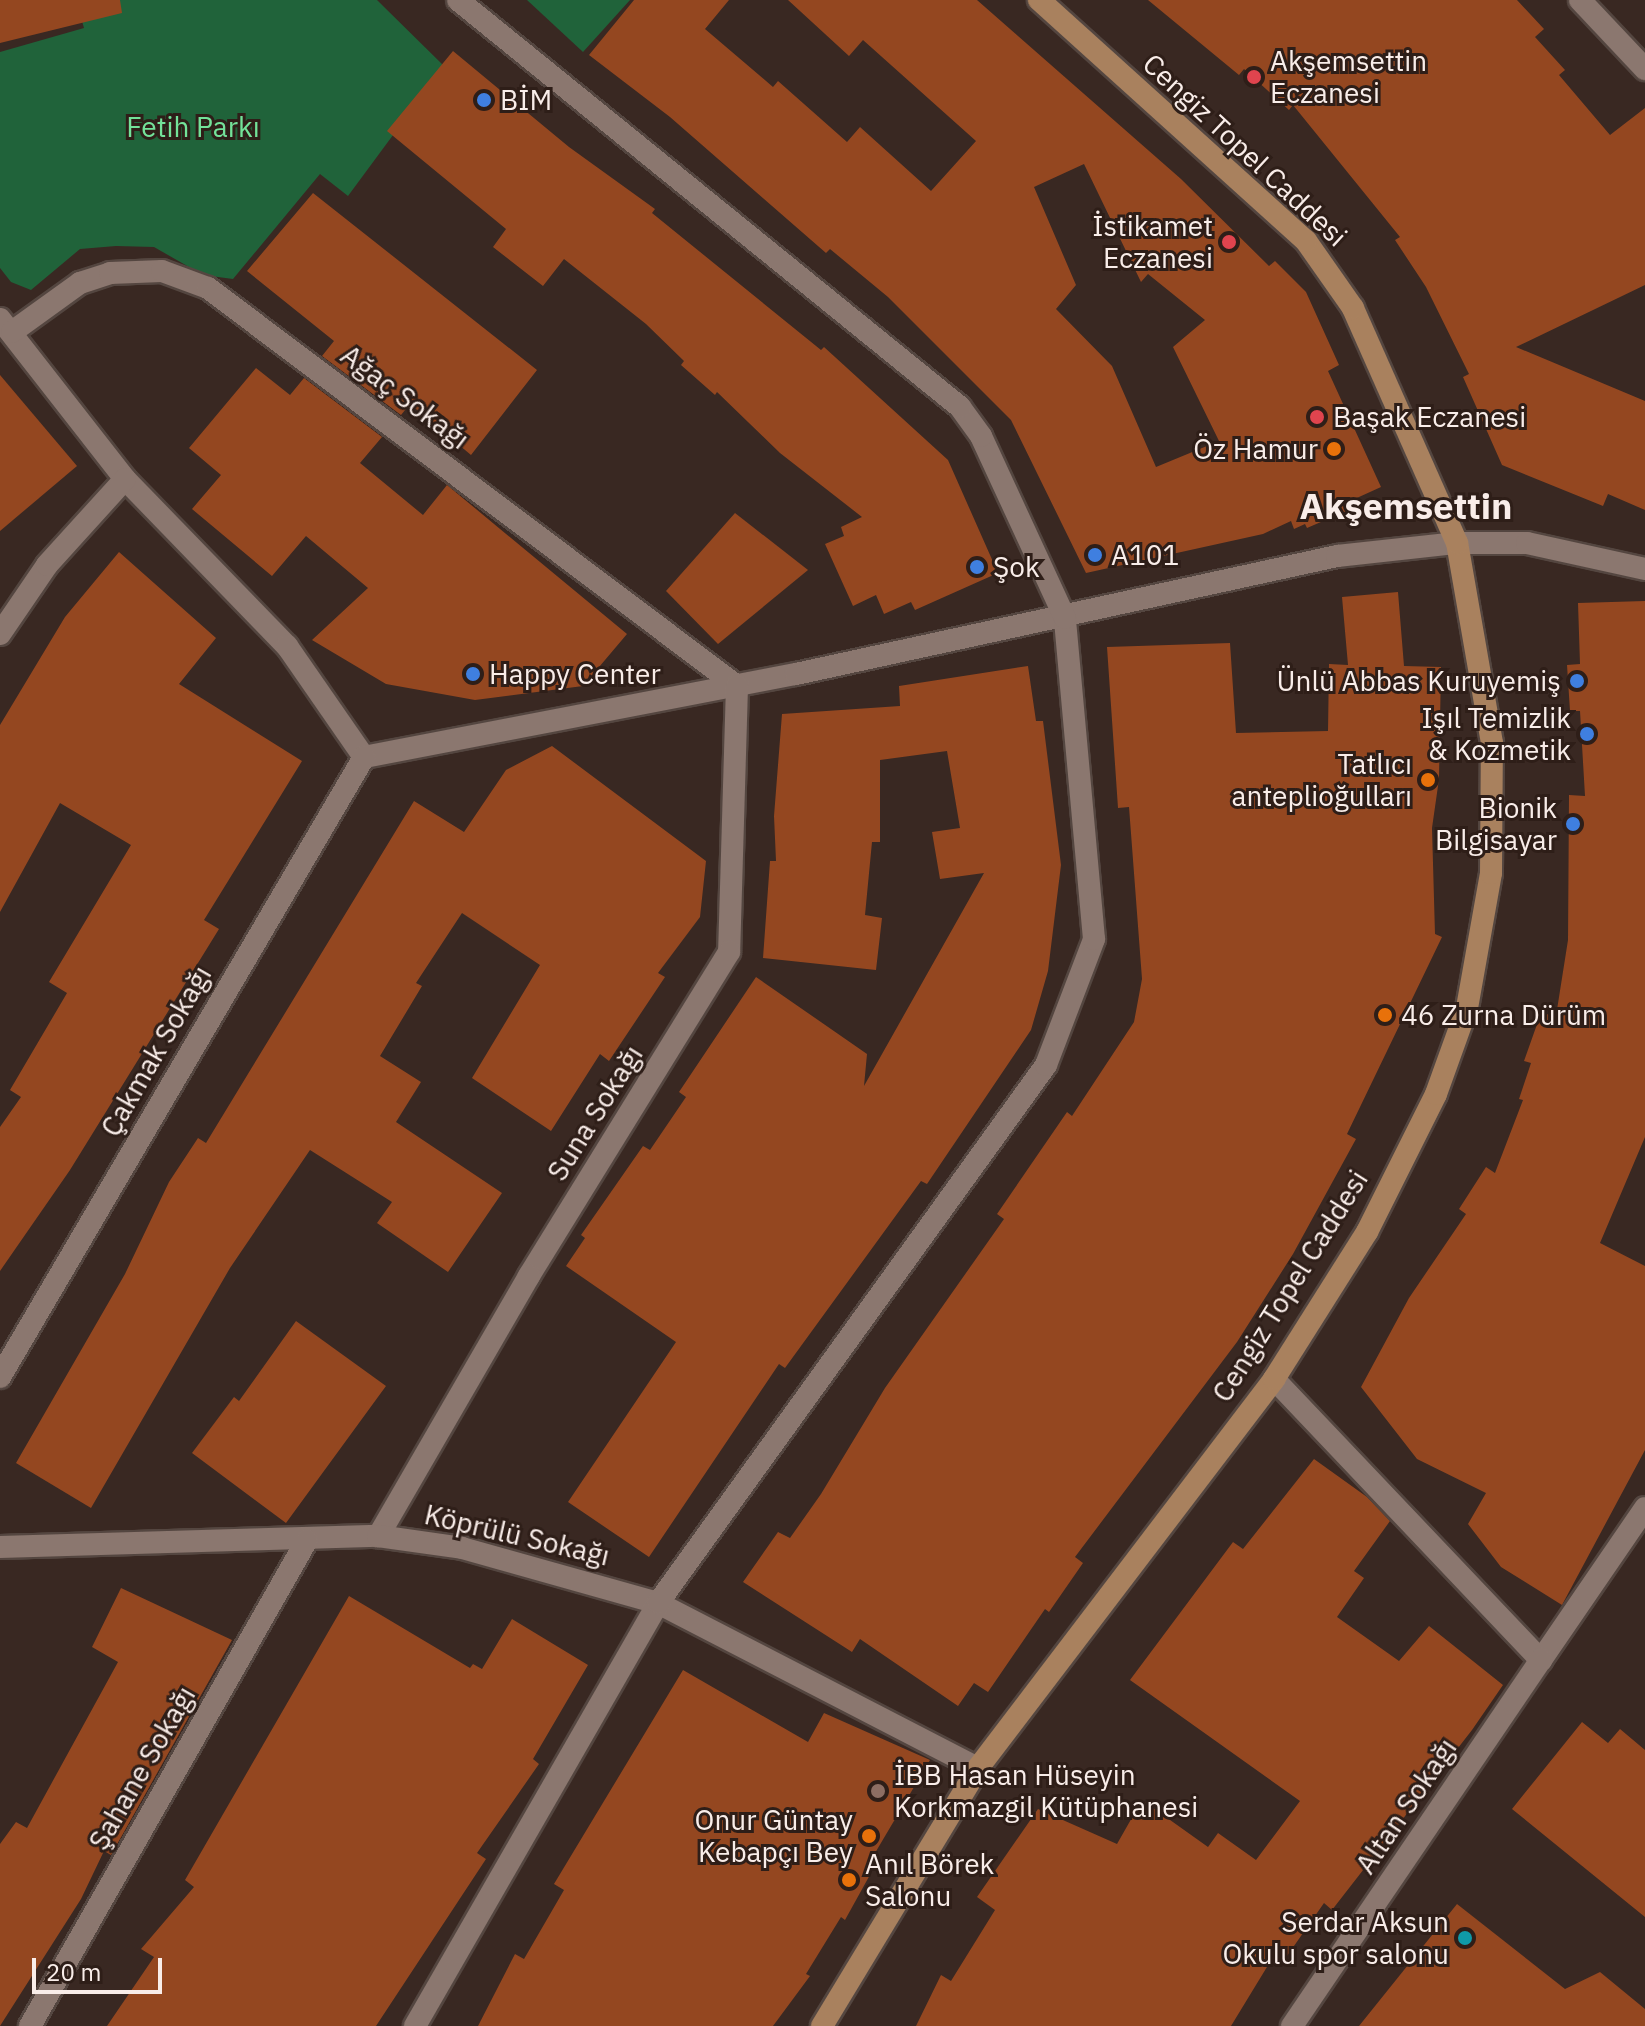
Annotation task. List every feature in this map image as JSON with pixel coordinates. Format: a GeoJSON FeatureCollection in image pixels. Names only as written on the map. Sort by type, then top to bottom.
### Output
{"type":"FeatureCollection","features":[{"type":"Feature","properties":{"kind":"main road","name":"Cengiz Topel Caddesi"},"geometry":{"type":"LineString","coordinates":[[822,2026],[978,1768],[1274,1379],[1367,1232],[1436,1094],[1467,1008],[1491,873],[1492,743],[1457,543],[1353,308],[1332,273],[1306,241],[1039,0]]}},
{"type":"Feature","properties":{"kind":"street"},"geometry":{"type":"LineString","coordinates":[[415,2026],[658,1603],[1046,1065],[1094,939],[1065,618],[981,436],[960,407],[458,0]]}},
{"type":"Feature","properties":{"kind":"street"},"geometry":{"type":"LineString","coordinates":[[1580,0],[1645,69]]}},
{"type":"Feature","properties":{"kind":"street","name":"Ağaç Sokağı"},"geometry":{"type":"LineString","coordinates":[[6,326],[80,283],[110,273],[162,271],[208,288],[737,686]]}},
{"type":"Feature","properties":{"kind":"street"},"geometry":{"type":"LineString","coordinates":[[6,326],[125,479],[287,646],[364,757],[737,686],[1065,618],[1337,556],[1457,543],[1527,543],[1645,569]]}},
{"type":"Feature","properties":{"kind":"street"},"geometry":{"type":"LineString","coordinates":[[0,634],[47,565],[125,479]]}},
{"type":"Feature","properties":{"kind":"street","name":"Suna Sokağı"},"geometry":{"type":"LineString","coordinates":[[378,1536],[529,1276],[729,952],[737,686]]}},
{"type":"Feature","properties":{"kind":"street","name":"Çakmak Sokağı"},"geometry":{"type":"LineString","coordinates":[[0,1377],[364,757]]}},
{"type":"Feature","properties":{"kind":"street"},"geometry":{"type":"LineString","coordinates":[[1274,1379],[1541,1660]]}},
{"type":"Feature","properties":{"kind":"street","name":"Altan Sokağı"},"geometry":{"type":"LineString","coordinates":[[1292,2026],[1645,1508]]}},
{"type":"Feature","properties":{"kind":"street","name":"Köprülü Sokağı"},"geometry":{"type":"LineString","coordinates":[[0,1547],[378,1536],[462,1548],[658,1603],[978,1768]]}},
{"type":"Feature","properties":{"kind":"street","name":"Şahane Sokağı"},"geometry":{"type":"LineString","coordinates":[[30,2026],[307,1540]]}},
{"type":"Feature","properties":{"kind":"green space","name":"Fetih Parkı"},"geometry":{"type":"Polygon","coordinates":[[[76,0],[377,0],[444,66],[348,196],[320,174],[233,279],[203,275],[154,247],[116,246],[80,249],[31,290],[11,282],[0,268],[0,52],[84,28],[76,0]]]}},
{"type":"Feature","properties":{"kind":"green space"},"geometry":{"type":"Polygon","coordinates":[[[527,0],[630,0],[583,52],[527,0]]]}},
{"type":"Feature","properties":{"kind":"building"},"geometry":{"type":"Polygon","coordinates":[[[0,0],[120,0],[122,13],[0,43],[0,0]]]}},
{"type":"Feature","properties":{"kind":"building"},"geometry":{"type":"Polygon","coordinates":[[[634,0],[729,0],[705,29],[773,87],[778,81],[847,142],[860,127],[931,191],[976,141],[863,40],[849,56],[788,0],[977,0],[1181,179],[1269,266],[1275,261],[1306,292],[1339,365],[1328,371],[1381,487],[1348,502],[1351,509],[1307,528],[1305,524],[1294,529],[1291,521],[1263,534],[1086,573],[1011,420],[888,297],[830,249],[826,253],[670,117],[589,55],[634,0]],[[1084,164],[1034,187],[1076,285],[1056,309],[1112,366],[1156,467],[1219,441],[1173,347],[1205,320],[1148,274],[1141,282],[1084,164]]]}},
{"type":"Feature","properties":{"kind":"building"},"geometry":{"type":"Polygon","coordinates":[[[1148,0],[1517,0],[1544,29],[1535,37],[1565,70],[1559,75],[1610,135],[1645,108],[1645,285],[1516,347],[1645,401],[1645,510],[1608,494],[1603,506],[1502,465],[1463,377],[1469,374],[1426,287],[1395,240],[1400,237],[1293,105],[1289,110],[1244,69],[1239,75],[1148,0]]]}},
{"type":"Feature","properties":{"kind":"building"},"geometry":{"type":"Polygon","coordinates":[[[453,51],[569,147],[655,209],[652,213],[821,350],[824,347],[948,460],[998,573],[915,610],[911,602],[884,614],[876,595],[853,606],[825,544],[844,536],[841,527],[862,517],[780,453],[717,392],[715,395],[681,365],[684,361],[646,324],[564,259],[543,286],[493,247],[506,229],[387,131],[453,51]]]}},
{"type":"Feature","properties":{"kind":"building"},"geometry":{"type":"Polygon","coordinates":[[[313,193],[537,370],[471,455],[410,404],[401,415],[322,356],[334,341],[247,271],[313,193]]]}},
{"type":"Feature","properties":{"kind":"building"},"geometry":{"type":"Polygon","coordinates":[[[256,368],[290,395],[304,378],[382,437],[360,463],[423,515],[447,485],[627,634],[583,686],[475,700],[386,684],[312,640],[368,588],[306,536],[272,576],[192,509],[221,475],[189,448],[256,368]]]}},
{"type":"Feature","properties":{"kind":"building"},"geometry":{"type":"Polygon","coordinates":[[[0,375],[77,466],[0,531],[0,375]]]}},
{"type":"Feature","properties":{"kind":"building"},"geometry":{"type":"Polygon","coordinates":[[[735,513],[808,570],[718,644],[666,591],[735,513]]]}},
{"type":"Feature","properties":{"kind":"building"},"geometry":{"type":"Polygon","coordinates":[[[119,552],[216,638],[179,684],[302,761],[204,920],[219,929],[70,1170],[0,1271],[0,1127],[21,1097],[10,1090],[67,993],[49,982],[131,845],[60,803],[0,912],[0,725],[65,617],[119,552]]]}},
{"type":"Feature","properties":{"kind":"building"},"geometry":{"type":"Polygon","coordinates":[[[1398,592],[1404,666],[1441,667],[1439,779],[1432,828],[1435,934],[1442,937],[1347,1134],[1356,1139],[1293,1254],[1237,1342],[1075,1557],[1083,1563],[1049,1612],[1045,1609],[988,1692],[974,1683],[958,1706],[860,1639],[852,1652],[743,1582],[778,1532],[790,1538],[821,1494],[885,1388],[1004,1219],[997,1214],[1067,1112],[1072,1116],[1134,1022],[1142,979],[1129,807],[1118,808],[1107,647],[1230,643],[1236,733],[1328,731],[1329,664],[1348,665],[1342,597],[1398,592]]]}},
{"type":"Feature","properties":{"kind":"building"},"geometry":{"type":"Polygon","coordinates":[[[1645,601],[1645,1137],[1600,1243],[1645,1266],[1645,1450],[1562,1605],[1501,1567],[1468,1524],[1486,1493],[1417,1459],[1361,1387],[1409,1298],[1466,1214],[1459,1209],[1486,1167],[1495,1173],[1523,1100],[1519,1099],[1531,1063],[1524,1061],[1541,1013],[1556,1016],[1568,940],[1569,795],[1585,796],[1580,711],[1570,711],[1567,665],[1580,664],[1578,603],[1645,601]]]}},
{"type":"Feature","properties":{"kind":"building"},"geometry":{"type":"Polygon","coordinates":[[[1028,666],[1036,721],[1043,721],[1061,865],[1048,971],[1031,1030],[927,1184],[921,1181],[785,1368],[779,1364],[649,1557],[568,1502],[676,1342],[566,1266],[585,1238],[581,1235],[643,1146],[650,1150],[686,1097],[679,1092],[756,977],[867,1054],[864,1086],[984,873],[940,879],[932,832],[960,828],[947,751],[880,760],[880,842],[872,842],[865,915],[882,918],[876,970],[763,958],[770,861],[776,861],[774,816],[782,714],[900,706],[899,686],[1028,666]]]}},
{"type":"Feature","properties":{"kind":"building"},"geometry":{"type":"Polygon","coordinates":[[[552,746],[706,861],[700,917],[658,973],[665,977],[609,1061],[600,1054],[551,1131],[472,1078],[540,965],[462,913],[416,983],[422,986],[380,1056],[421,1082],[396,1122],[502,1193],[448,1272],[377,1223],[392,1202],[310,1150],[230,1268],[91,1508],[16,1463],[125,1274],[169,1182],[198,1138],[206,1143],[414,801],[464,832],[506,770],[552,746]]]}},
{"type":"Feature","properties":{"kind":"building"},"geometry":{"type":"Polygon","coordinates":[[[296,1321],[386,1386],[286,1523],[192,1453],[234,1397],[239,1401],[296,1321]]]}},
{"type":"Feature","properties":{"kind":"building"},"geometry":{"type":"Polygon","coordinates":[[[1314,1459],[1367,1497],[1390,1521],[1354,1571],[1364,1578],[1337,1617],[1399,1661],[1429,1626],[1503,1685],[1472,1730],[1332,1910],[1324,1903],[1287,1956],[1278,1949],[1231,2026],[916,2026],[941,1975],[951,1981],[995,1910],[977,1897],[1038,1809],[1117,1844],[1142,1800],[1208,1847],[1218,1833],[1256,1860],[1300,1801],[1130,1680],[1233,1542],[1243,1549],[1314,1459]]]}},
{"type":"Feature","properties":{"kind":"building"},"geometry":{"type":"Polygon","coordinates":[[[121,1588],[232,1640],[111,1855],[104,1851],[81,1899],[0,2026],[0,1844],[16,1822],[27,1828],[118,1662],[92,1647],[121,1588]]]}},
{"type":"Feature","properties":{"kind":"building"},"geometry":{"type":"Polygon","coordinates":[[[349,1596],[470,1668],[473,1664],[482,1669],[512,1619],[588,1665],[533,1759],[539,1764],[477,1853],[486,1859],[376,2026],[107,2026],[154,1957],[141,1949],[194,1887],[185,1880],[349,1596]]]}},
{"type":"Feature","properties":{"kind":"building"},"geometry":{"type":"Polygon","coordinates":[[[683,1670],[808,1742],[824,1713],[930,1760],[865,1870],[871,1873],[845,1920],[841,1917],[806,1974],[810,1976],[773,2026],[478,2026],[515,1954],[524,1959],[564,1890],[554,1884],[683,1670]]]}},
{"type":"Feature","properties":{"kind":"building"},"geometry":{"type":"Polygon","coordinates":[[[1582,1722],[1608,1743],[1620,1729],[1645,1750],[1645,1917],[1512,1809],[1582,1722]]]}},
{"type":"Feature","properties":{"kind":"building","name":"Serdar Aksun Okulu spor salonu"},"geometry":{"type":"Polygon","coordinates":[[[1457,1904],[1565,1989],[1600,1972],[1645,2009],[1645,2026],[1359,2026],[1457,1904]]]}},
{"type":"Feature","properties":{"kind":"place","name":"Akşemsettin Eczanesi"},"geometry":{"type":"Point","coordinates":[1254,77]}},
{"type":"Feature","properties":{"kind":"place","name":"BİM"},"geometry":{"type":"Point","coordinates":[484,100]}},
{"type":"Feature","properties":{"kind":"place","name":"İstikamet Eczanesi"},"geometry":{"type":"Point","coordinates":[1229,242]}},
{"type":"Feature","properties":{"kind":"place","name":"Başak Eczanesi"},"geometry":{"type":"Point","coordinates":[1317,417]}},
{"type":"Feature","properties":{"kind":"place","name":"Öz Hamur"},"geometry":{"type":"Point","coordinates":[1334,449]}},
{"type":"Feature","properties":{"kind":"place","name":"A101"},"geometry":{"type":"Point","coordinates":[1095,555]}},
{"type":"Feature","properties":{"kind":"place","name":"Şok"},"geometry":{"type":"Point","coordinates":[977,567]}},
{"type":"Feature","properties":{"kind":"place","name":"Happy Center"},"geometry":{"type":"Point","coordinates":[473,674]}},
{"type":"Feature","properties":{"kind":"place","name":"Ünlü Abbas Kuruyemiş"},"geometry":{"type":"Point","coordinates":[1577,681]}},
{"type":"Feature","properties":{"kind":"place","name":"Işıl Temizlik & Kozmetik"},"geometry":{"type":"Point","coordinates":[1587,734]}},
{"type":"Feature","properties":{"kind":"place","name":"Tatlıcı anteplioğulları"},"geometry":{"type":"Point","coordinates":[1428,780]}},
{"type":"Feature","properties":{"kind":"place","name":"Bionik Bilgisayar"},"geometry":{"type":"Point","coordinates":[1573,824]}},
{"type":"Feature","properties":{"kind":"place","name":"46 Zurna Dürüm"},"geometry":{"type":"Point","coordinates":[1385,1015]}},
{"type":"Feature","properties":{"kind":"place","name":"İBB Hasan Hüseyin Korkmazgil Kütüphanesi"},"geometry":{"type":"Point","coordinates":[878,1791]}},
{"type":"Feature","properties":{"kind":"place","name":"Onur Güntay Kebapçı Bey"},"geometry":{"type":"Point","coordinates":[869,1836]}},
{"type":"Feature","properties":{"kind":"place","name":"Anıl Börek Salonu"},"geometry":{"type":"Point","coordinates":[849,1880]}},
{"type":"Feature","properties":{"kind":"place","name":"Serdar Aksun Okulu spor salonu"},"geometry":{"type":"Point","coordinates":[1465,1938]}},
{"type":"Feature","properties":{"kind":"district","name":"Akşemsettin"},"geometry":{"type":"Point","coordinates":[1406,506]}}]}
